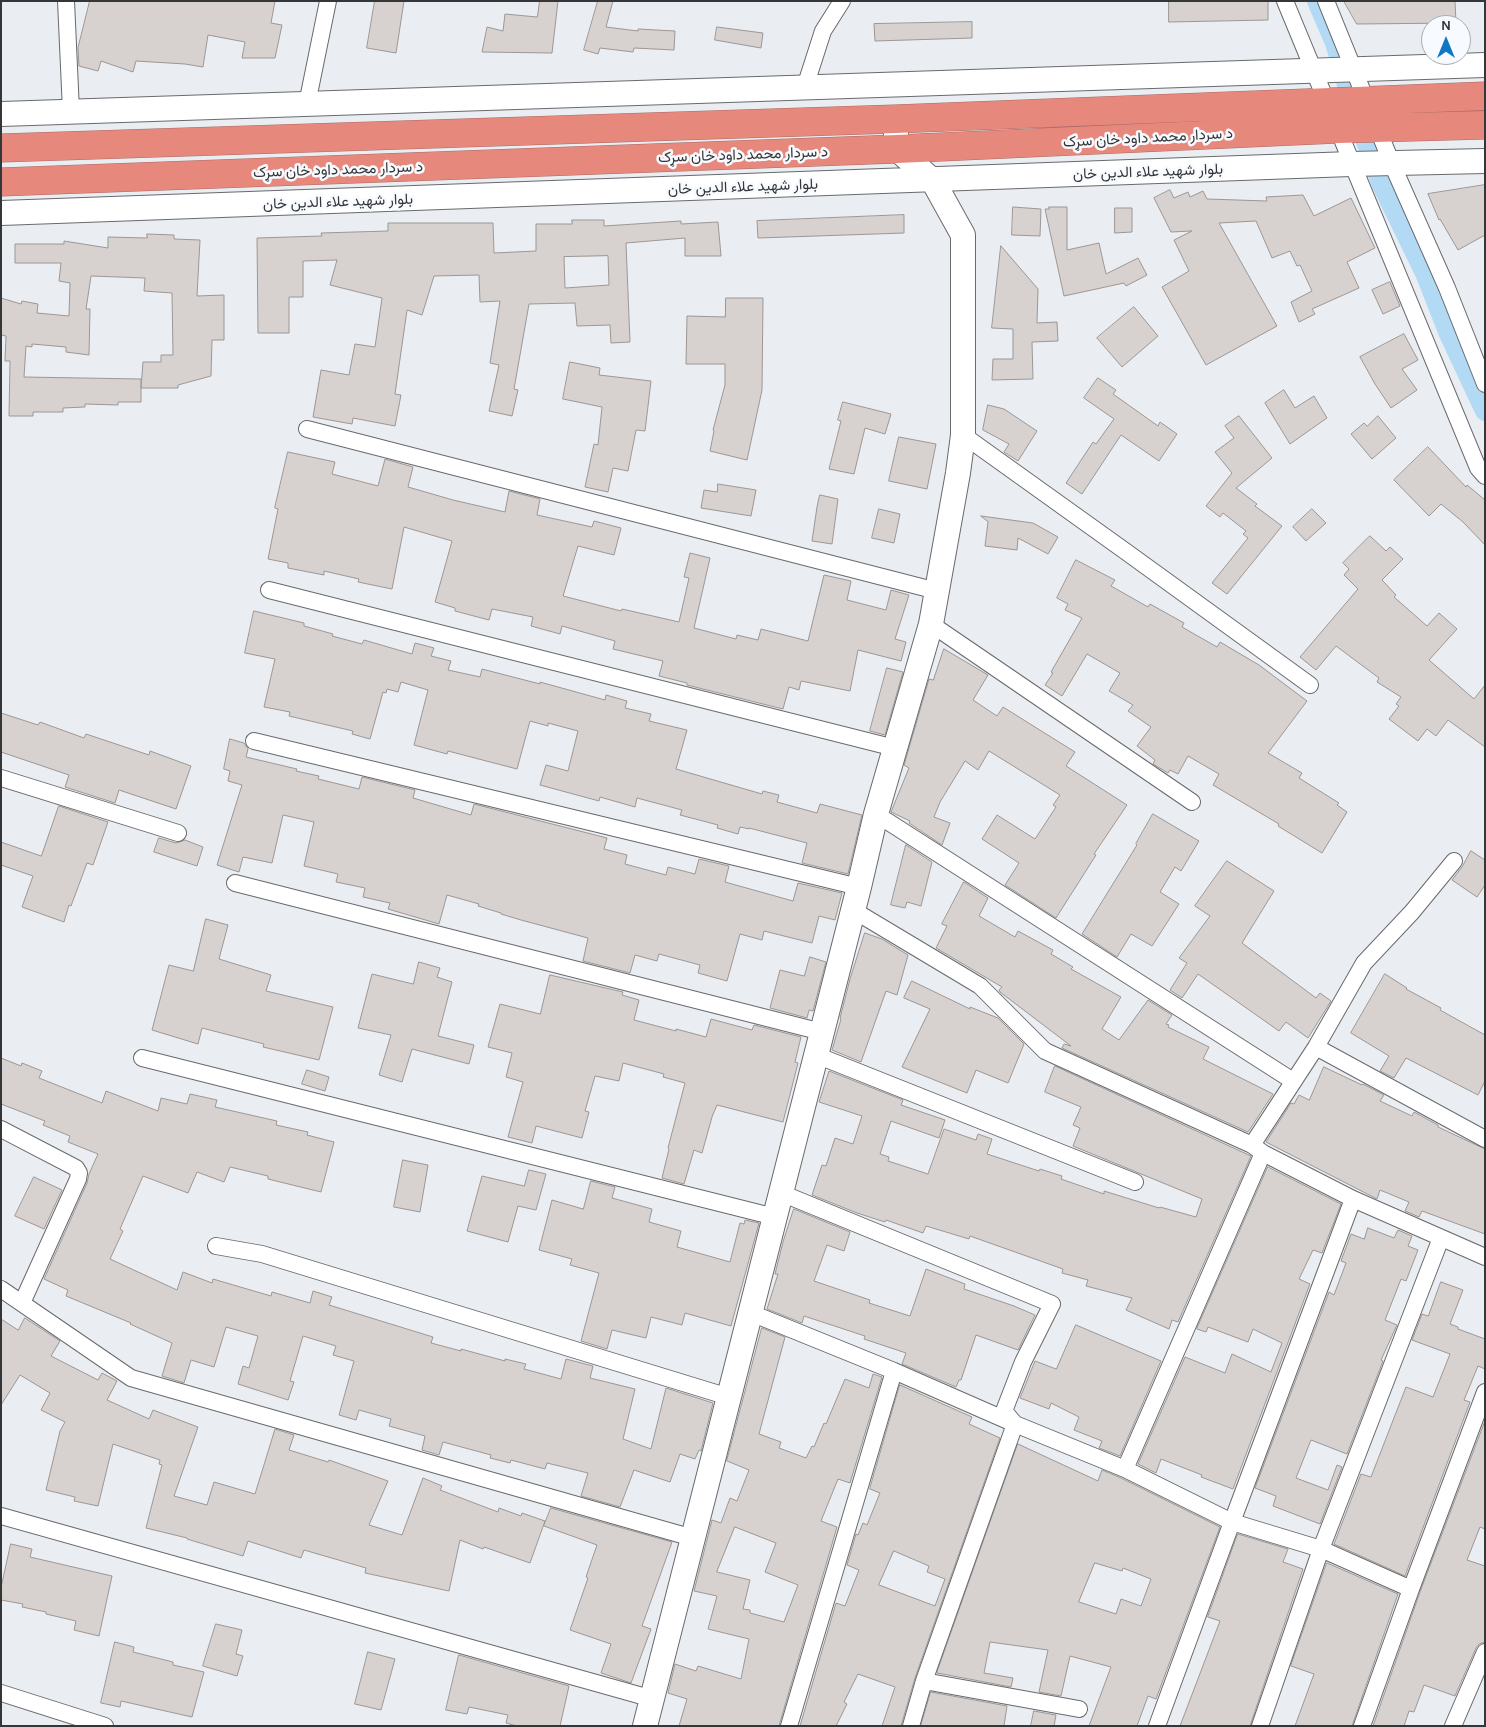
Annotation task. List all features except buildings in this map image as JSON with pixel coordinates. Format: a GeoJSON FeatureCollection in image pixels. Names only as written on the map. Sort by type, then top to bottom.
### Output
{"type":"FeatureCollection","features":[{"type":"Feature","properties":{"kind":"highway","name":"د سردار محمد داود خان سړک"},"geometry":{"type":"LineString","coordinates":[[1,148],[894,119],[1485,96]]}},
{"type":"Feature","properties":{"kind":"highway","name":"د سردار محمد داود خان سړک"},"geometry":{"type":"LineString","coordinates":[[1,182],[898,149],[1485,124]]}},
{"type":"Feature","properties":{"kind":"street"},"geometry":{"type":"LineString","coordinates":[[66,1],[71,112]]}},
{"type":"Feature","properties":{"kind":"street"},"geometry":{"type":"LineString","coordinates":[[307,104],[328,1]]}},
{"type":"Feature","properties":{"kind":"street"},"geometry":{"type":"LineString","coordinates":[[805,87],[823,32],[842,1]]}},
{"type":"Feature","properties":{"kind":"street"},"geometry":{"type":"LineString","coordinates":[[1285,1],[1478,468],[1485,476]]}},
{"type":"Feature","properties":{"kind":"street"},"geometry":{"type":"LineString","coordinates":[[1326,1],[1392,164],[1447,288],[1485,384]]}},
{"type":"Feature","properties":{"kind":"street"},"geometry":{"type":"LineString","coordinates":[[1,114],[1485,65]]}},
{"type":"Feature","properties":{"kind":"street"},"geometry":{"type":"LineString","coordinates":[[645,1726],[876,814],[931,624],[958,473],[963,435],[963,235],[933,181],[898,149],[894,119]]}},
{"type":"Feature","properties":{"kind":"street","name":"بلوار شهید علاء الدین خان"},"geometry":{"type":"LineString","coordinates":[[1,214],[933,181],[1351,164],[1485,161]]}},
{"type":"Feature","properties":{"kind":"street"},"geometry":{"type":"LineString","coordinates":[[307,429],[937,591]]}},
{"type":"Feature","properties":{"kind":"street"},"geometry":{"type":"LineString","coordinates":[[963,435],[1310,685]]}},
{"type":"Feature","properties":{"kind":"street"},"geometry":{"type":"LineString","coordinates":[[269,590],[895,748]]}},
{"type":"Feature","properties":{"kind":"street"},"geometry":{"type":"LineString","coordinates":[[931,624],[1192,802]]}},
{"type":"Feature","properties":{"kind":"street"},"geometry":{"type":"LineString","coordinates":[[254,741],[859,886]]}},
{"type":"Feature","properties":{"kind":"street"},"geometry":{"type":"LineString","coordinates":[[1,778],[178,833]]}},
{"type":"Feature","properties":{"kind":"street"},"geometry":{"type":"LineString","coordinates":[[876,814],[1293,1081]]}},
{"type":"Feature","properties":{"kind":"street"},"geometry":{"type":"LineString","coordinates":[[1125,1469],[1258,1149],[1293,1081],[1316,1047],[1364,963],[1412,912],[1454,861]]}},
{"type":"Feature","properties":{"kind":"street"},"geometry":{"type":"LineString","coordinates":[[235,883],[819,1044],[1135,1182]]}},
{"type":"Feature","properties":{"kind":"street"},"geometry":{"type":"LineString","coordinates":[[853,910],[980,986],[1045,1051],[1258,1149],[1354,1199],[1485,1257]]}},
{"type":"Feature","properties":{"kind":"street"},"geometry":{"type":"LineString","coordinates":[[1316,1047],[1485,1138]]}},
{"type":"Feature","properties":{"kind":"street"},"geometry":{"type":"LineString","coordinates":[[142,1058],[775,1217]]}},
{"type":"Feature","properties":{"kind":"street"},"geometry":{"type":"LineString","coordinates":[[1,1129],[76,1168],[79,1172],[78,1179],[22,1303]]}},
{"type":"Feature","properties":{"kind":"street"},"geometry":{"type":"LineString","coordinates":[[781,1193],[1052,1304],[1023,1362],[1004,1411],[1015,1424]]}},
{"type":"Feature","properties":{"kind":"street"},"geometry":{"type":"LineString","coordinates":[[1157,1726],[1354,1199]]}},
{"type":"Feature","properties":{"kind":"street"},"geometry":{"type":"LineString","coordinates":[[1260,1726],[1322,1549],[1441,1238]]}},
{"type":"Feature","properties":{"kind":"street"},"geometry":{"type":"LineString","coordinates":[[216,1246],[262,1254],[729,1398]]}},
{"type":"Feature","properties":{"kind":"street"},"geometry":{"type":"LineString","coordinates":[[1,1289],[131,1378],[693,1538]]}},
{"type":"Feature","properties":{"kind":"street"},"geometry":{"type":"LineString","coordinates":[[751,1313],[894,1371],[1015,1424],[1125,1469],[1232,1522],[1322,1549],[1411,1589]]}},
{"type":"Feature","properties":{"kind":"street"},"geometry":{"type":"LineString","coordinates":[[789,1726],[894,1371]]}},
{"type":"Feature","properties":{"kind":"street"},"geometry":{"type":"LineString","coordinates":[[1362,1726],[1485,1392]]}},
{"type":"Feature","properties":{"kind":"street"},"geometry":{"type":"LineString","coordinates":[[911,1726],[924,1681],[1015,1424]]}},
{"type":"Feature","properties":{"kind":"street"},"geometry":{"type":"LineString","coordinates":[[1,1516],[652,1699]]}},
{"type":"Feature","properties":{"kind":"street"},"geometry":{"type":"LineString","coordinates":[[1453,1726],[1485,1652]]}},
{"type":"Feature","properties":{"kind":"street"},"geometry":{"type":"LineString","coordinates":[[924,1681],[1079,1709]]}},
{"type":"Feature","properties":{"kind":"street"},"geometry":{"type":"LineString","coordinates":[[1,1693],[105,1726]]}},
{"type":"Feature","properties":{"kind":"waterway"},"geometry":{"type":"LineString","coordinates":[[1317,1],[1335,43],[1355,112],[1382,185],[1425,273],[1449,334],[1485,411]]}}]}
